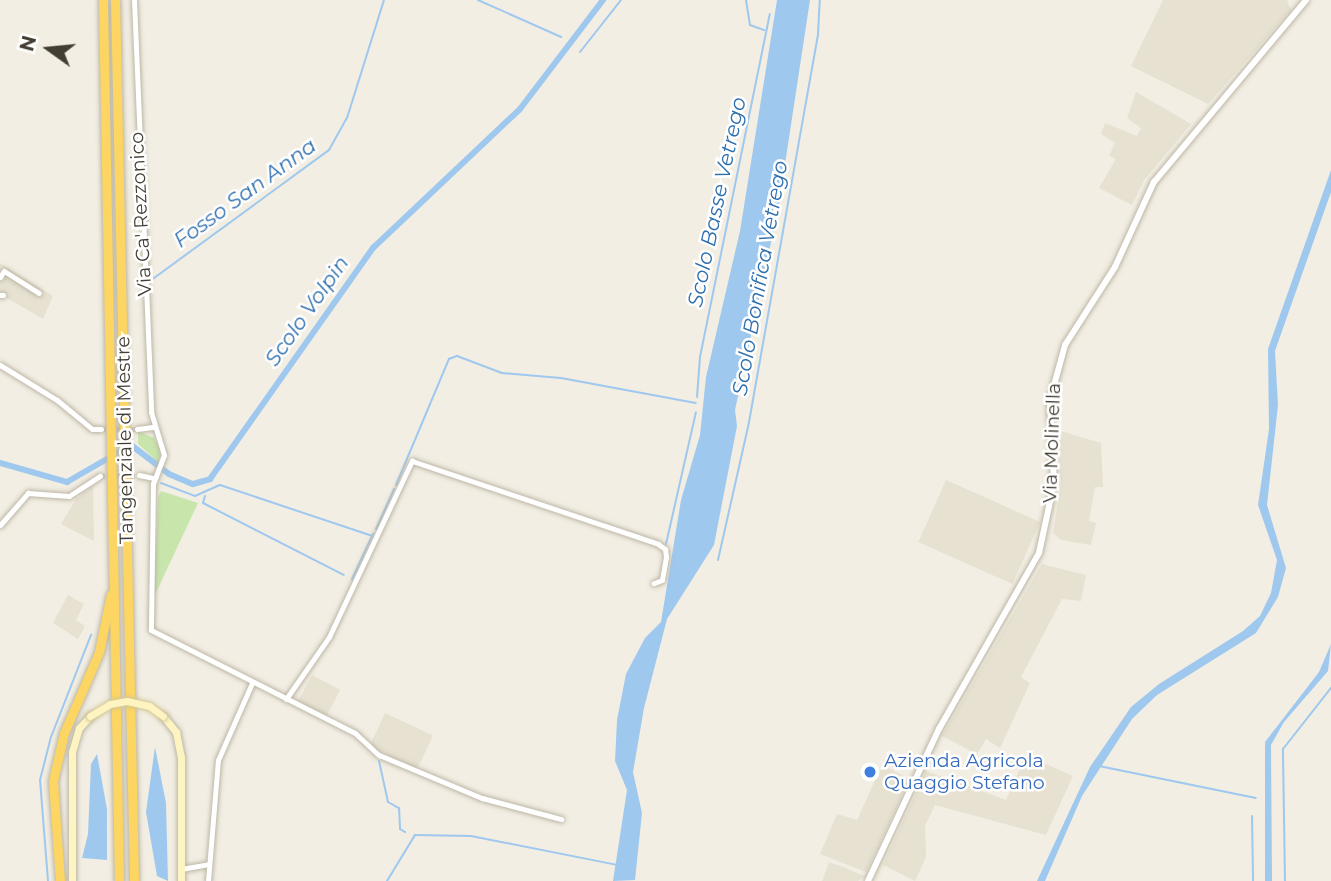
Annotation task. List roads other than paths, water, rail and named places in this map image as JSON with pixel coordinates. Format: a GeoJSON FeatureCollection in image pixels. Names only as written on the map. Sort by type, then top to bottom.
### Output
{"type":"FeatureCollection","features":[{"type":"Feature","properties":{"kind":"highway","name":"Tangenziale di Mestre"},"geometry":{"type":"LineString","coordinates":[[103,0],[114,516]]}},
{"type":"Feature","properties":{"kind":"highway","name":"Tangenziale di Mestre"},"geometry":{"type":"LineString","coordinates":[[115,0],[134,881]]}},
{"type":"Feature","properties":{"kind":"highway"},"geometry":{"type":"LineString","coordinates":[[60,881],[53,781],[64,733],[106,629],[114,516]]}},
{"type":"Feature","properties":{"kind":"highway"},"geometry":{"type":"LineString","coordinates":[[114,516],[119,881]]}},
{"type":"Feature","properties":{"kind":"main road"},"geometry":{"type":"LineString","coordinates":[[72,881],[72,752],[79,728],[104,706],[127,701],[149,706],[163,716],[176,732],[181,757],[181,881]]}},
{"type":"Feature","properties":{"kind":"street","name":"Via Ca' Rezzonico"},"geometry":{"type":"LineString","coordinates":[[134,0],[137,162],[145,219],[153,427],[163,450],[162,462],[154,476]]}},
{"type":"Feature","properties":{"kind":"street","name":"Via Molinella"},"geometry":{"type":"LineString","coordinates":[[868,881],[939,729],[1039,553],[1054,483],[1050,400],[1065,345],[1115,267],[1154,182],[1306,0]]}},
{"type":"Feature","properties":{"kind":"street"},"geometry":{"type":"LineString","coordinates":[[0,277],[4,271],[39,293]]}},
{"type":"Feature","properties":{"kind":"street"},"geometry":{"type":"LineString","coordinates":[[0,365],[57,400],[92,429],[101,429]]}},
{"type":"Feature","properties":{"kind":"street"},"geometry":{"type":"LineString","coordinates":[[137,429],[153,427]]}},
{"type":"Feature","properties":{"kind":"street"},"geometry":{"type":"LineString","coordinates":[[286,699],[329,637],[412,461],[658,544],[665,549],[666,557],[662,580],[654,583]]}},
{"type":"Feature","properties":{"kind":"street"},"geometry":{"type":"LineString","coordinates":[[139,475],[154,476],[151,630],[355,733],[379,755],[482,798],[561,819]]}},
{"type":"Feature","properties":{"kind":"street"},"geometry":{"type":"LineString","coordinates":[[0,525],[28,493],[69,496],[100,476]]}},
{"type":"Feature","properties":{"kind":"street"},"geometry":{"type":"LineString","coordinates":[[208,881],[218,760],[252,683]]}},
{"type":"Feature","properties":{"kind":"street"},"geometry":{"type":"LineString","coordinates":[[181,869],[209,864]]}},
{"type":"Feature","properties":{"kind":"water"},"geometry":{"type":"Polygon","coordinates":[[[777,0],[810,0],[778,210],[735,410],[737,426],[714,545],[667,619],[644,708],[633,772],[642,813],[635,880],[613,881],[627,790],[615,761],[617,720],[626,674],[645,638],[661,622],[681,500],[700,435],[706,377],[740,231],[777,0]]]}},
{"type":"Feature","properties":{"kind":"water"},"geometry":{"type":"Polygon","coordinates":[[[1331,170],[1331,192],[1275,351],[1278,405],[1267,505],[1286,568],[1278,597],[1256,633],[1157,695],[1132,719],[1082,796],[1045,881],[1037,881],[1090,767],[1131,707],[1159,684],[1243,631],[1260,616],[1271,593],[1277,560],[1258,505],[1269,429],[1268,349],[1331,170]]]}},
{"type":"Feature","properties":{"kind":"water"},"geometry":{"type":"Polygon","coordinates":[[[1331,644],[1328,671],[1284,722],[1271,745],[1272,881],[1265,881],[1265,742],[1319,672],[1331,644]]]}},
{"type":"Feature","properties":{"kind":"water"},"geometry":{"type":"Polygon","coordinates":[[[155,747],[166,803],[168,881],[157,876],[146,812],[155,747]]]}},
{"type":"Feature","properties":{"kind":"water"},"geometry":{"type":"Polygon","coordinates":[[[97,754],[107,809],[107,860],[82,858],[88,834],[91,764],[97,754]]]}},
{"type":"Feature","properties":{"kind":"waterway","name":"Fosso San Anna"},"geometry":{"type":"LineString","coordinates":[[150,281],[329,150],[347,118],[384,0]]}},
{"type":"Feature","properties":{"kind":"waterway"},"geometry":{"type":"LineString","coordinates":[[478,0],[561,37]]}},
{"type":"Feature","properties":{"kind":"waterway","name":"Scolo Volpin"},"geometry":{"type":"LineString","coordinates":[[0,463],[67,482],[131,445],[169,474],[193,484],[210,479],[373,248],[520,109],[603,0]]}},
{"type":"Feature","properties":{"kind":"waterway"},"geometry":{"type":"LineString","coordinates":[[580,52],[621,0]]}},
{"type":"Feature","properties":{"kind":"waterway"},"geometry":{"type":"LineString","coordinates":[[746,0],[750,25],[764,30]]}},
{"type":"Feature","properties":{"kind":"waterway","name":"Scolo Bonifica Vetrego"},"geometry":{"type":"LineString","coordinates":[[718,560],[749,422],[818,34],[820,0]]}},
{"type":"Feature","properties":{"kind":"waterway","name":"Scolo Basse Vetrego"},"geometry":{"type":"LineString","coordinates":[[697,397],[700,357],[770,14]]}},
{"type":"Feature","properties":{"kind":"waterway","name":"Scolo Basse Vetrego"},"geometry":{"type":"LineString","coordinates":[[396,485],[449,359],[457,356],[502,373],[561,378],[696,403]]}},
{"type":"Feature","properties":{"kind":"waterway"},"geometry":{"type":"LineString","coordinates":[[666,544],[696,412]]}},
{"type":"Feature","properties":{"kind":"waterway"},"geometry":{"type":"LineString","coordinates":[[161,483],[195,496],[220,485],[372,536]]}},
{"type":"Feature","properties":{"kind":"waterway","name":"Scolo Basse Vetrego"},"geometry":{"type":"LineString","coordinates":[[376,529],[394,489]]}},
{"type":"Feature","properties":{"kind":"waterway","name":"Scolo Basse Vetrego"},"geometry":{"type":"LineString","coordinates":[[205,496],[203,503],[344,575]]}},
{"type":"Feature","properties":{"kind":"waterway","name":"Scolo Basse Vetrego"},"geometry":{"type":"LineString","coordinates":[[352,579],[373,534]]}},
{"type":"Feature","properties":{"kind":"waterway"},"geometry":{"type":"LineString","coordinates":[[48,881],[40,780],[51,737],[91,635]]}},
{"type":"Feature","properties":{"kind":"waterway"},"geometry":{"type":"LineString","coordinates":[[1285,881],[1283,749],[1331,688]]}},
{"type":"Feature","properties":{"kind":"waterway"},"geometry":{"type":"LineString","coordinates":[[379,761],[388,802],[399,808],[400,829],[405,832]]}},
{"type":"Feature","properties":{"kind":"waterway"},"geometry":{"type":"LineString","coordinates":[[1099,766],[1256,798]]}},
{"type":"Feature","properties":{"kind":"waterway"},"geometry":{"type":"LineString","coordinates":[[1252,816],[1253,881]]}},
{"type":"Feature","properties":{"kind":"waterway"},"geometry":{"type":"LineString","coordinates":[[387,881],[415,835],[471,836],[618,865]]}},
{"type":"Feature","properties":{"kind":"tunnel"},"geometry":{"type":"LineString","coordinates":[[101,429],[137,429]]}},
{"type":"Feature","properties":{"kind":"tunnel"},"geometry":{"type":"LineString","coordinates":[[100,476],[139,475]]}},
{"type":"Feature","properties":{"kind":"place","name":"Azienda Agricola Quaggio Stefano"},"geometry":{"type":"Point","coordinates":[870,772]}}]}
